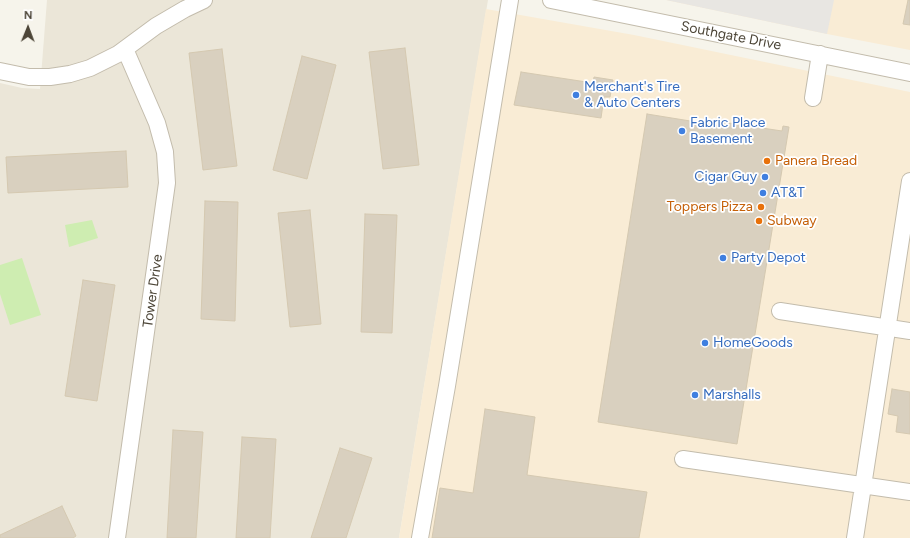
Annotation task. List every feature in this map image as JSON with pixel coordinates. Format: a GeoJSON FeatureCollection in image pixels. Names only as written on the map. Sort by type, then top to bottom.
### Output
{"type":"FeatureCollection","features":[{"type":"Feature","properties":{"kind":"street"},"geometry":{"type":"LineString","coordinates":[[420,538],[447,386],[510,0]]}},
{"type":"Feature","properties":{"kind":"street","name":"Southgate Drive"},"geometry":{"type":"LineString","coordinates":[[551,0],[910,72]]}},
{"type":"Feature","properties":{"kind":"street"},"geometry":{"type":"LineString","coordinates":[[0,71],[29,77],[50,77],[70,74],[90,68],[108,60],[156,26],[199,1]]}},
{"type":"Feature","properties":{"kind":"street","name":"Tower Drive"},"geometry":{"type":"LineString","coordinates":[[117,538],[167,183],[165,152],[157,123],[125,49]]}},
{"type":"Feature","properties":{"kind":"street"},"geometry":{"type":"LineString","coordinates":[[813,98],[820,54]]}},
{"type":"Feature","properties":{"kind":"street"},"geometry":{"type":"LineString","coordinates":[[855,538],[910,181]]}},
{"type":"Feature","properties":{"kind":"street"},"geometry":{"type":"LineString","coordinates":[[780,311],[910,332]]}},
{"type":"Feature","properties":{"kind":"street"},"geometry":{"type":"LineString","coordinates":[[684,459],[910,492]]}},
{"type":"Feature","properties":{"kind":"shaded area"},"geometry":{"type":"Polygon","coordinates":[[[47,0],[488,0],[399,538],[0,538],[0,83],[22,88],[40,89],[47,0]]]}},
{"type":"Feature","properties":{"kind":"shaded area"},"geometry":{"type":"Polygon","coordinates":[[[666,0],[910,0],[910,50],[827,34],[666,0]]]}},
{"type":"Feature","properties":{"kind":"shaded area"},"geometry":{"type":"Polygon","coordinates":[[[666,0],[834,0],[827,34],[666,0]]]}},
{"type":"Feature","properties":{"kind":"shaded area"},"geometry":{"type":"Polygon","coordinates":[[[486,9],[634,35],[910,92],[910,538],[399,538],[486,9]]]}},
{"type":"Feature","properties":{"kind":"green space"},"geometry":{"type":"Polygon","coordinates":[[[92,220],[98,238],[69,247],[65,225],[92,220]]]}},
{"type":"Feature","properties":{"kind":"green space"},"geometry":{"type":"Polygon","coordinates":[[[22,258],[41,315],[10,325],[0,294],[0,265],[22,258]]]}},
{"type":"Feature","properties":{"kind":"building"},"geometry":{"type":"Polygon","coordinates":[[[908,0],[910,0],[910,25],[903,24],[908,0]]]}},
{"type":"Feature","properties":{"kind":"building"},"geometry":{"type":"Polygon","coordinates":[[[405,48],[419,165],[383,169],[369,52],[405,48]]]}},
{"type":"Feature","properties":{"kind":"building"},"geometry":{"type":"Polygon","coordinates":[[[222,49],[237,166],[203,170],[189,53],[222,49]]]}},
{"type":"Feature","properties":{"kind":"building"},"geometry":{"type":"Polygon","coordinates":[[[302,56],[336,65],[307,179],[273,170],[302,56]]]}},
{"type":"Feature","properties":{"kind":"building"},"geometry":{"type":"Polygon","coordinates":[[[521,72],[593,83],[594,77],[613,80],[610,97],[604,97],[601,118],[514,105],[521,72]]]}},
{"type":"Feature","properties":{"kind":"building"},"geometry":{"type":"Polygon","coordinates":[[[647,114],[721,126],[722,122],[782,131],[783,126],[789,127],[737,444],[598,422],[647,114]]]}},
{"type":"Feature","properties":{"kind":"building"},"geometry":{"type":"Polygon","coordinates":[[[126,151],[128,187],[8,193],[6,157],[126,151]]]}},
{"type":"Feature","properties":{"kind":"building"},"geometry":{"type":"Polygon","coordinates":[[[205,201],[238,202],[235,321],[201,319],[205,201]]]}},
{"type":"Feature","properties":{"kind":"building"},"geometry":{"type":"Polygon","coordinates":[[[310,210],[321,324],[290,327],[278,213],[310,210]]]}},
{"type":"Feature","properties":{"kind":"building"},"geometry":{"type":"Polygon","coordinates":[[[365,214],[397,215],[392,333],[361,332],[365,214]]]}},
{"type":"Feature","properties":{"kind":"building"},"geometry":{"type":"Polygon","coordinates":[[[83,280],[115,285],[97,401],[65,396],[83,280]]]}},
{"type":"Feature","properties":{"kind":"building"},"geometry":{"type":"Polygon","coordinates":[[[892,389],[910,392],[910,434],[896,432],[898,416],[888,414],[892,389]]]}},
{"type":"Feature","properties":{"kind":"building"},"geometry":{"type":"Polygon","coordinates":[[[485,409],[535,417],[527,475],[647,492],[639,538],[432,538],[440,488],[473,493],[485,409]]]}},
{"type":"Feature","properties":{"kind":"building"},"geometry":{"type":"Polygon","coordinates":[[[173,430],[203,432],[196,538],[167,538],[173,430]]]}},
{"type":"Feature","properties":{"kind":"building"},"geometry":{"type":"Polygon","coordinates":[[[242,437],[276,439],[270,538],[236,538],[242,437]]]}},
{"type":"Feature","properties":{"kind":"building"},"geometry":{"type":"Polygon","coordinates":[[[340,448],[372,458],[346,538],[311,538],[340,448]]]}},
{"type":"Feature","properties":{"kind":"building"},"geometry":{"type":"Polygon","coordinates":[[[62,506],[76,536],[73,538],[0,538],[0,535],[62,506]]]}},
{"type":"Feature","properties":{"kind":"place","name":"Merchant's Tire & Auto Centers"},"geometry":{"type":"Point","coordinates":[576,95]}},
{"type":"Feature","properties":{"kind":"place","name":"Fabric Place Basement"},"geometry":{"type":"Point","coordinates":[682,131]}},
{"type":"Feature","properties":{"kind":"place","name":"Panera Bread"},"geometry":{"type":"Point","coordinates":[767,161]}},
{"type":"Feature","properties":{"kind":"place","name":"Cigar Guy"},"geometry":{"type":"Point","coordinates":[765,177]}},
{"type":"Feature","properties":{"kind":"place","name":"AT&T"},"geometry":{"type":"Point","coordinates":[763,193]}},
{"type":"Feature","properties":{"kind":"place","name":"Toppers Pizza"},"geometry":{"type":"Point","coordinates":[761,207]}},
{"type":"Feature","properties":{"kind":"place","name":"Subway"},"geometry":{"type":"Point","coordinates":[759,221]}},
{"type":"Feature","properties":{"kind":"place","name":"Party Depot"},"geometry":{"type":"Point","coordinates":[723,258]}},
{"type":"Feature","properties":{"kind":"place","name":"HomeGoods"},"geometry":{"type":"Point","coordinates":[705,343]}},
{"type":"Feature","properties":{"kind":"place","name":"Marshalls"},"geometry":{"type":"Point","coordinates":[695,395]}}]}
